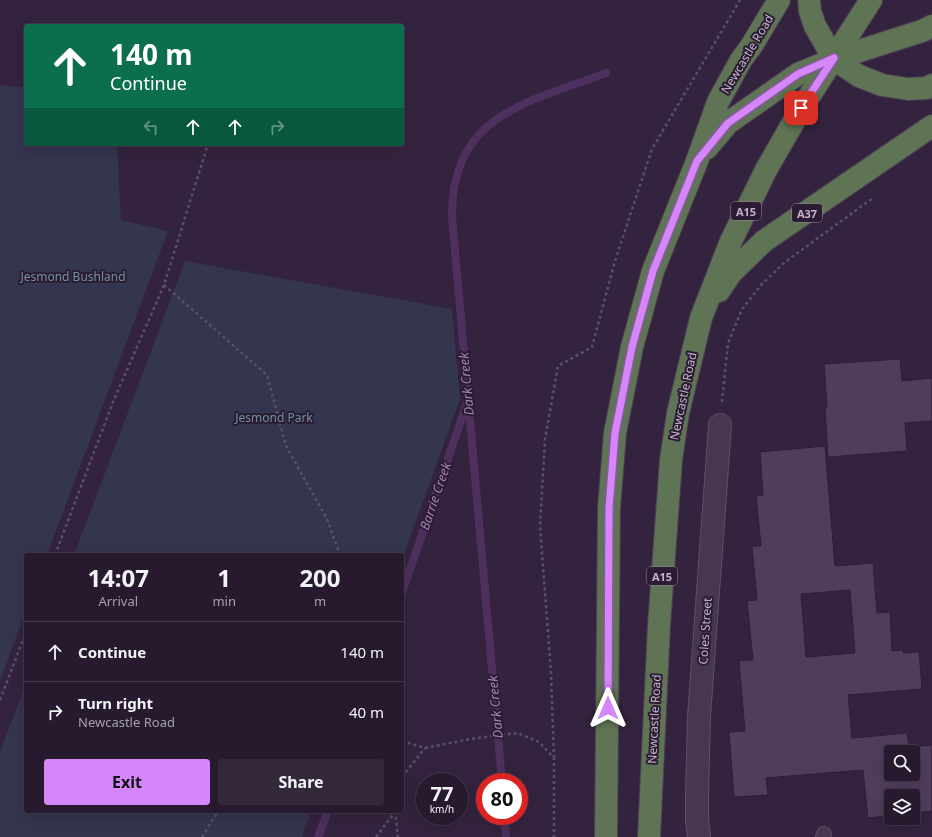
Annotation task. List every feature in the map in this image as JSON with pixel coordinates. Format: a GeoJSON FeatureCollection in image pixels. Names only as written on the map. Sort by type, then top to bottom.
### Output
{"type":"FeatureCollection","features":[{"type":"Feature","properties":{"kind":"highway","name":"Newcastle Road"},"geometry":{"type":"LineString","coordinates":[[606,837],[609,508],[615,433],[632,347],[653,271],[697,161],[718,102],[741,60],[752,46],[779,0]]}},
{"type":"Feature","properties":{"kind":"highway"},"geometry":{"type":"LineString","coordinates":[[809,0],[814,26],[834,58],[859,76],[882,85],[908,89],[927,88],[932,85]]}},
{"type":"Feature","properties":{"kind":"highway","name":"Newcastle Road"},"geometry":{"type":"LineString","coordinates":[[649,837],[659,625],[671,460],[678,413],[700,318],[731,241],[766,170],[801,108],[871,0]]}},
{"type":"Feature","properties":{"kind":"highway"},"geometry":{"type":"LineString","coordinates":[[697,161],[728,123],[798,74],[834,58],[922,31],[932,26]]}},
{"type":"Feature","properties":{"kind":"highway","name":"A37"},"geometry":{"type":"LineString","coordinates":[[700,318],[732,273],[764,241],[932,126]]}},
{"type":"Feature","properties":{"kind":"street","name":"Coles Street"},"geometry":{"type":"LineString","coordinates":[[699,837],[697,820],[699,717],[720,425]]}},
{"type":"Feature","properties":{"kind":"path"},"geometry":{"type":"LineString","coordinates":[[554,837],[554,758],[551,674],[540,526],[545,439],[558,366],[592,347],[615,261],[652,149],[740,0]]}},
{"type":"Feature","properties":{"kind":"path"},"geometry":{"type":"LineString","coordinates":[[56,553],[113,402],[164,285],[207,146]]}},
{"type":"Feature","properties":{"kind":"path"},"geometry":{"type":"LineString","coordinates":[[720,425],[728,343],[742,309],[762,284],[785,262],[876,196]]}},
{"type":"Feature","properties":{"kind":"path"},"geometry":{"type":"LineString","coordinates":[[164,285],[267,375],[286,446],[327,519],[339,553]]}},
{"type":"Feature","properties":{"kind":"path"},"geometry":{"type":"LineString","coordinates":[[0,700],[24,637]]}},
{"type":"Feature","properties":{"kind":"path"},"geometry":{"type":"LineString","coordinates":[[404,742],[424,748],[476,738],[518,733],[539,742],[554,758]]}},
{"type":"Feature","properties":{"kind":"path"},"geometry":{"type":"LineString","coordinates":[[404,774],[424,748]]}},
{"type":"Feature","properties":{"kind":"path"},"geometry":{"type":"LineString","coordinates":[[202,837],[217,813]]}},
{"type":"Feature","properties":{"kind":"path"},"geometry":{"type":"LineString","coordinates":[[376,837],[394,813]]}},
{"type":"Feature","properties":{"kind":"path"},"geometry":{"type":"LineString","coordinates":[[395,813],[398,837]]}},
{"type":"Feature","properties":{"kind":"green space","name":"Jesmond Bushland"},"geometry":{"type":"Polygon","coordinates":[[[0,85],[24,88],[24,146],[117,146],[121,220],[168,231],[48,553],[24,553],[24,616],[0,681],[0,85]]]}},
{"type":"Feature","properties":{"kind":"green space","name":"Jesmond Park"},"geometry":{"type":"Polygon","coordinates":[[[185,261],[452,309],[460,399],[404,554],[404,553],[75,553],[185,261]]]}},
{"type":"Feature","properties":{"kind":"green space"},"geometry":{"type":"Polygon","coordinates":[[[24,688],[24,813],[310,813],[302,837],[0,837],[0,752],[24,688]]]}},
{"type":"Feature","properties":{"kind":"building"},"geometry":{"type":"Polygon","coordinates":[[[900,359],[902,381],[932,378],[932,421],[905,423],[907,451],[828,457],[824,364],[900,359]]]}},
{"type":"Feature","properties":{"kind":"building"},"geometry":{"type":"Polygon","coordinates":[[[825,446],[835,566],[873,563],[877,613],[890,612],[892,651],[903,650],[903,653],[919,652],[922,689],[848,695],[852,738],[907,733],[909,745],[884,745],[884,781],[920,781],[920,746],[932,745],[932,811],[920,812],[920,789],[884,789],[884,816],[868,818],[863,770],[766,778],[768,795],[734,797],[729,732],[745,731],[739,661],[753,660],[747,601],[757,600],[752,546],[761,546],[756,496],[763,495],[760,452],[825,446]],[[850,590],[801,594],[806,657],[855,653],[850,590]]]}},
{"type":"Feature","properties":{"kind":"waterway","name":"Dark Creek"},"geometry":{"type":"LineString","coordinates":[[501,773],[452,217],[455,182],[465,155],[479,134],[499,118],[522,105],[548,94],[606,73]]}},
{"type":"Feature","properties":{"kind":"waterway","name":"Barrie Creek"},"geometry":{"type":"LineString","coordinates":[[404,587],[467,403]]}},
{"type":"Feature","properties":{"kind":"waterway","name":"Barrie Creek"},"geometry":{"type":"LineString","coordinates":[[318,837],[327,813]]}},
{"type":"Feature","properties":{"kind":"waterway","name":"Dark Creek"},"geometry":{"type":"LineString","coordinates":[[505,825],[506,837]]}},
{"type":"Feature","properties":{"kind":"route"},"geometry":{"type":"LineString","coordinates":[[608,708],[609,508],[615,433],[632,347],[653,271],[697,161],[728,123],[798,74],[834,58],[801,108]]}}]}
